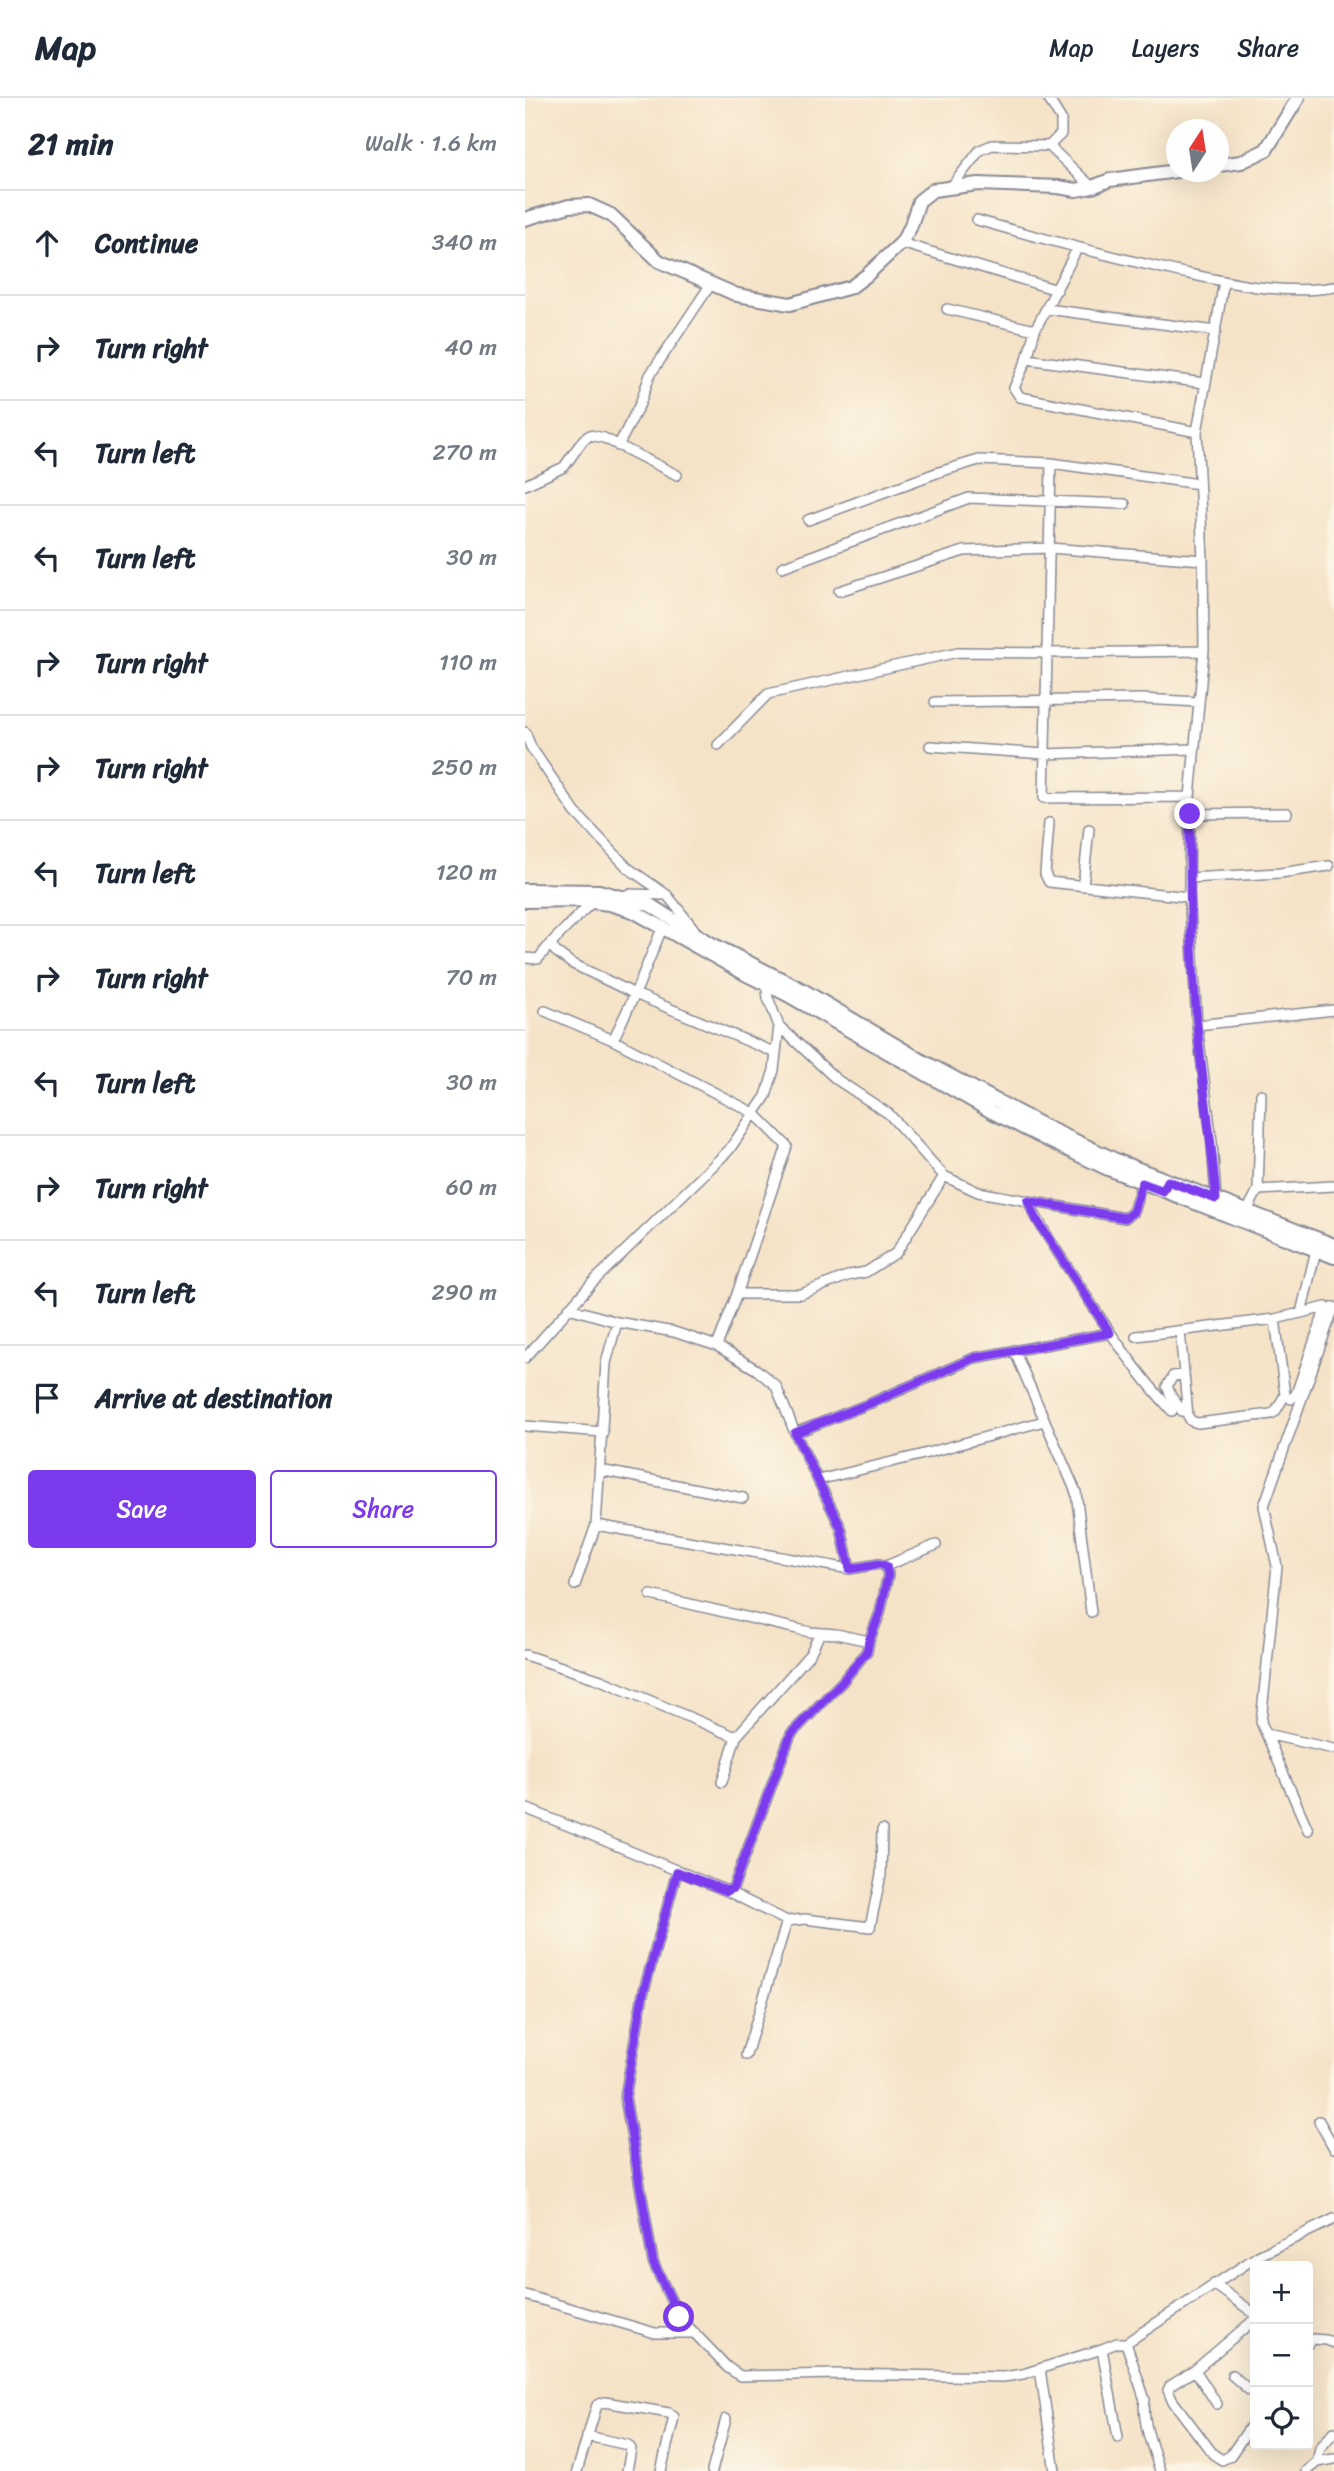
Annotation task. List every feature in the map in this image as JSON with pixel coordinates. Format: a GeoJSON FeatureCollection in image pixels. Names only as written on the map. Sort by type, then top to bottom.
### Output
{"type":"FeatureCollection","features":[{"type":"Feature","properties":{"kind":"main road"},"geometry":{"type":"LineString","coordinates":[[1229,164],[1241,162],[1266,150],[1298,98]]}},
{"type":"Feature","properties":{"kind":"main road"},"geometry":{"type":"LineString","coordinates":[[525,219],[569,206],[589,205],[611,215],[659,261],[737,295],[790,304],[851,288],[901,243],[910,228],[919,201],[933,190],[978,184],[1076,190],[1110,180],[1166,172]]}},
{"type":"Feature","properties":{"kind":"main road"},"geometry":{"type":"LineString","coordinates":[[525,890],[599,891],[623,896],[649,905],[700,936],[729,959]]}},
{"type":"Feature","properties":{"kind":"main road"},"geometry":{"type":"LineString","coordinates":[[525,901],[592,902],[633,911],[768,979],[992,1112],[1142,1183],[1216,1199],[1247,1211],[1316,1250],[1334,1257]]}},
{"type":"Feature","properties":{"kind":"main road"},"geometry":{"type":"LineString","coordinates":[[768,979],[801,989],[919,1059],[1044,1126],[1165,1186],[1284,1232],[1334,1245]]}},
{"type":"Feature","properties":{"kind":"street"},"geometry":{"type":"LineString","coordinates":[[1048,98],[1061,119],[1061,134],[1049,146]]}},
{"type":"Feature","properties":{"kind":"street"},"geometry":{"type":"LineString","coordinates":[[951,187],[979,150],[992,145],[1049,146],[1092,187]]}},
{"type":"Feature","properties":{"kind":"street"},"geometry":{"type":"LineString","coordinates":[[977,220],[1077,249],[1224,281],[1309,292],[1334,288]]}},
{"type":"Feature","properties":{"kind":"street"},"geometry":{"type":"LineString","coordinates":[[901,243],[1057,290]]}},
{"type":"Feature","properties":{"kind":"street"},"geometry":{"type":"LineString","coordinates":[[1077,249],[1035,330],[1027,359],[1014,388],[1020,397],[1197,432]]}},
{"type":"Feature","properties":{"kind":"street"},"geometry":{"type":"LineString","coordinates":[[1216,1199],[1212,1142],[1197,1025],[1189,878],[1190,797],[1203,651],[1203,560],[1197,432],[1224,281]]}},
{"type":"Feature","properties":{"kind":"street"},"geometry":{"type":"LineString","coordinates":[[618,446],[640,404],[650,374],[711,284]]}},
{"type":"Feature","properties":{"kind":"street"},"geometry":{"type":"LineString","coordinates":[[947,309],[1035,330]]}},
{"type":"Feature","properties":{"kind":"street"},"geometry":{"type":"LineString","coordinates":[[1047,309],[1216,331]]}},
{"type":"Feature","properties":{"kind":"street"},"geometry":{"type":"LineString","coordinates":[[1027,359],[1204,383]]}},
{"type":"Feature","properties":{"kind":"street"},"geometry":{"type":"LineString","coordinates":[[525,485],[564,467],[586,436],[596,436],[677,475]]}},
{"type":"Feature","properties":{"kind":"street"},"geometry":{"type":"LineString","coordinates":[[808,520],[979,460],[1051,463],[1199,484]]}},
{"type":"Feature","properties":{"kind":"street"},"geometry":{"type":"LineString","coordinates":[[1051,463],[1044,798],[1190,797]]}},
{"type":"Feature","properties":{"kind":"street"},"geometry":{"type":"LineString","coordinates":[[782,568],[969,498],[1125,504]]}},
{"type":"Feature","properties":{"kind":"street"},"geometry":{"type":"LineString","coordinates":[[839,591],[964,551],[1050,548],[1203,560]]}},
{"type":"Feature","properties":{"kind":"street"},"geometry":{"type":"LineString","coordinates":[[718,746],[768,694],[958,652],[1203,651]]}},
{"type":"Feature","properties":{"kind":"street"},"geometry":{"type":"LineString","coordinates":[[935,702],[1142,699],[1199,702]]}},
{"type":"Feature","properties":{"kind":"street"},"geometry":{"type":"LineString","coordinates":[[525,732],[531,747],[575,812],[617,858],[667,895],[700,936]]}},
{"type":"Feature","properties":{"kind":"street"},"geometry":{"type":"LineString","coordinates":[[930,746],[1045,754],[1195,750]]}},
{"type":"Feature","properties":{"kind":"street"},"geometry":{"type":"LineString","coordinates":[[1190,814],[1287,813]]}},
{"type":"Feature","properties":{"kind":"street"},"geometry":{"type":"LineString","coordinates":[[1049,823],[1047,880],[1054,883],[1189,897]]}},
{"type":"Feature","properties":{"kind":"street"},"geometry":{"type":"LineString","coordinates":[[1083,886],[1089,830]]}},
{"type":"Feature","properties":{"kind":"street"},"geometry":{"type":"LineString","coordinates":[[1189,878],[1280,873],[1329,866]]}},
{"type":"Feature","properties":{"kind":"street"},"geometry":{"type":"LineString","coordinates":[[623,896],[667,895]]}},
{"type":"Feature","properties":{"kind":"street"},"geometry":{"type":"LineString","coordinates":[[525,958],[538,959],[592,902]]}},
{"type":"Feature","properties":{"kind":"street"},"geometry":{"type":"LineString","coordinates":[[613,1040],[663,926]]}},
{"type":"Feature","properties":{"kind":"street"},"geometry":{"type":"LineString","coordinates":[[551,943],[555,951],[571,963],[635,994],[776,1054]]}},
{"type":"Feature","properties":{"kind":"street"},"geometry":{"type":"LineString","coordinates":[[768,979],[768,998],[779,1026],[836,1079],[889,1114],[944,1176],[978,1192],[1125,1218],[1133,1212],[1142,1183]]}},
{"type":"Feature","properties":{"kind":"street"},"geometry":{"type":"LineString","coordinates":[[1197,1025],[1334,1010]]}},
{"type":"Feature","properties":{"kind":"street"},"geometry":{"type":"LineString","coordinates":[[545,1011],[613,1040],[754,1113],[786,1146],[717,1346]]}},
{"type":"Feature","properties":{"kind":"street"},"geometry":{"type":"LineString","coordinates":[[525,1358],[638,1236],[729,1150],[765,1096],[774,1070],[779,1026]]}},
{"type":"Feature","properties":{"kind":"street"},"geometry":{"type":"LineString","coordinates":[[1247,1211],[1258,1190],[1261,1094]]}},
{"type":"Feature","properties":{"kind":"street"},"geometry":{"type":"LineString","coordinates":[[737,1294],[801,1294],[850,1275],[866,1272],[896,1253],[944,1176]]}},
{"type":"Feature","properties":{"kind":"street"},"geometry":{"type":"LineString","coordinates":[[1258,1190],[1334,1186]]}},
{"type":"Feature","properties":{"kind":"street"},"geometry":{"type":"LineString","coordinates":[[1028,1201],[1038,1222],[1110,1333],[1151,1388],[1177,1411],[1167,1386],[1173,1376],[1184,1375]]}},
{"type":"Feature","properties":{"kind":"street"},"geometry":{"type":"LineString","coordinates":[[1301,1313],[1316,1250]]}},
{"type":"Feature","properties":{"kind":"street"},"geometry":{"type":"LineString","coordinates":[[1136,1336],[1275,1319],[1326,1307],[1296,1394],[1291,1399]]}},
{"type":"Feature","properties":{"kind":"street"},"geometry":{"type":"LineString","coordinates":[[1308,1830],[1261,1722],[1277,1566],[1264,1506],[1334,1307]]}},
{"type":"Feature","properties":{"kind":"street"},"geometry":{"type":"LineString","coordinates":[[569,1308],[617,1322],[674,1332],[717,1346],[757,1370],[776,1386],[795,1433],[841,1528],[850,1569]]}},
{"type":"Feature","properties":{"kind":"street"},"geometry":{"type":"LineString","coordinates":[[1179,1331],[1188,1416],[1191,1421],[1198,1423],[1275,1412],[1286,1395],[1275,1319]]}},
{"type":"Feature","properties":{"kind":"street"},"geometry":{"type":"LineString","coordinates":[[575,1585],[596,1525],[607,1363],[617,1322]]}},
{"type":"Feature","properties":{"kind":"street"},"geometry":{"type":"LineString","coordinates":[[795,1433],[974,1358],[1110,1333]]}},
{"type":"Feature","properties":{"kind":"street"},"geometry":{"type":"LineString","coordinates":[[1014,1350],[1076,1492],[1091,1612]]}},
{"type":"Feature","properties":{"kind":"street"},"geometry":{"type":"LineString","coordinates":[[818,1480],[1044,1421]]}},
{"type":"Feature","properties":{"kind":"street"},"geometry":{"type":"LineString","coordinates":[[525,1426],[603,1432]]}},
{"type":"Feature","properties":{"kind":"street"},"geometry":{"type":"LineString","coordinates":[[600,1470],[743,1498]]}},
{"type":"Feature","properties":{"kind":"street"},"geometry":{"type":"LineString","coordinates":[[596,1525],[850,1569],[879,1564],[886,1566],[936,1545]]}},
{"type":"Feature","properties":{"kind":"street"},"geometry":{"type":"LineString","coordinates":[[727,1891],[733,1888],[791,1734],[842,1682],[867,1651],[880,1613],[888,1575],[886,1566]]}},
{"type":"Feature","properties":{"kind":"street"},"geometry":{"type":"LineString","coordinates":[[651,1595],[820,1633],[869,1641]]}},
{"type":"Feature","properties":{"kind":"street"},"geometry":{"type":"LineString","coordinates":[[722,1782],[736,1737],[810,1654],[820,1633]]}},
{"type":"Feature","properties":{"kind":"street"},"geometry":{"type":"LineString","coordinates":[[525,1655],[601,1680],[736,1737]]}},
{"type":"Feature","properties":{"kind":"street"},"geometry":{"type":"LineString","coordinates":[[1266,1734],[1334,1749]]}},
{"type":"Feature","properties":{"kind":"street"},"geometry":{"type":"LineString","coordinates":[[525,1808],[727,1891],[787,1921],[805,1920],[870,1927],[881,1875],[882,1830]]}},
{"type":"Feature","properties":{"kind":"street"},"geometry":{"type":"LineString","coordinates":[[677,1872],[643,1994],[625,2097],[653,2262],[679,2317],[727,2367],[740,2376],[840,2374],[1003,2377],[1040,2369],[1117,2343],[1126,2343],[1258,2256],[1334,2219]]}},
{"type":"Feature","properties":{"kind":"street"},"geometry":{"type":"LineString","coordinates":[[746,2055],[787,1921]]}},
{"type":"Feature","properties":{"kind":"street"},"geometry":{"type":"LineString","coordinates":[[1319,2121],[1334,2148]]}},
{"type":"Feature","properties":{"kind":"street"},"geometry":{"type":"LineString","coordinates":[[1214,2284],[1250,2313]]}},
{"type":"Feature","properties":{"kind":"street"},"geometry":{"type":"LineString","coordinates":[[525,2295],[655,2333],[695,2333]]}},
{"type":"Feature","properties":{"kind":"street"},"geometry":{"type":"LineString","coordinates":[[1250,2321],[1195,2370],[1170,2386],[1169,2394],[1217,2458],[1226,2460],[1250,2427]]}},
{"type":"Feature","properties":{"kind":"street"},"geometry":{"type":"LineString","coordinates":[[1313,2340],[1334,2343]]}},
{"type":"Feature","properties":{"kind":"street"},"geometry":{"type":"LineString","coordinates":[[1126,2343],[1145,2400],[1150,2439],[1160,2471]]}},
{"type":"Feature","properties":{"kind":"street"},"geometry":{"type":"LineString","coordinates":[[1102,2349],[1118,2437]]}},
{"type":"Feature","properties":{"kind":"street"},"geometry":{"type":"LineString","coordinates":[[1040,2369],[1055,2471]]}},
{"type":"Feature","properties":{"kind":"street"},"geometry":{"type":"LineString","coordinates":[[1195,2370],[1217,2404]]}},
{"type":"Feature","properties":{"kind":"street"},"geometry":{"type":"LineString","coordinates":[[1232,2375],[1250,2391]]}},
{"type":"Feature","properties":{"kind":"street"},"geometry":{"type":"LineString","coordinates":[[577,2471],[597,2405],[605,2402],[669,2413],[674,2417],[661,2471]]}},
{"type":"Feature","properties":{"kind":"street"},"geometry":{"type":"LineString","coordinates":[[712,2471],[726,2419]]}},
{"type":"Feature","properties":{"kind":"street"},"geometry":{"type":"LineString","coordinates":[[1317,2462],[1320,2448],[1334,2432]]}},
{"type":"Feature","properties":{"kind":"street"},"geometry":{"type":"LineString","coordinates":[[587,2436],[628,2445],[631,2448],[627,2471]]}},
{"type":"Feature","properties":{"kind":"street"},"geometry":{"type":"LineString","coordinates":[[1306,2471],[1317,2462],[1334,2459]]}},
{"type":"Feature","properties":{"kind":"route"},"geometry":{"type":"LineString","coordinates":[[679,2317],[653,2262],[625,2097],[643,1994],[677,1872],[727,1891],[733,1888],[791,1734],[842,1682],[867,1651],[880,1613],[888,1575],[886,1566],[879,1564],[850,1569],[841,1528],[795,1433],[974,1358],[1110,1333],[1038,1222],[1028,1201],[1125,1218],[1133,1212],[1142,1183],[1163,1191],[1168,1181],[1216,1199],[1212,1142],[1197,1025],[1189,892],[1190,814]]}}]}
